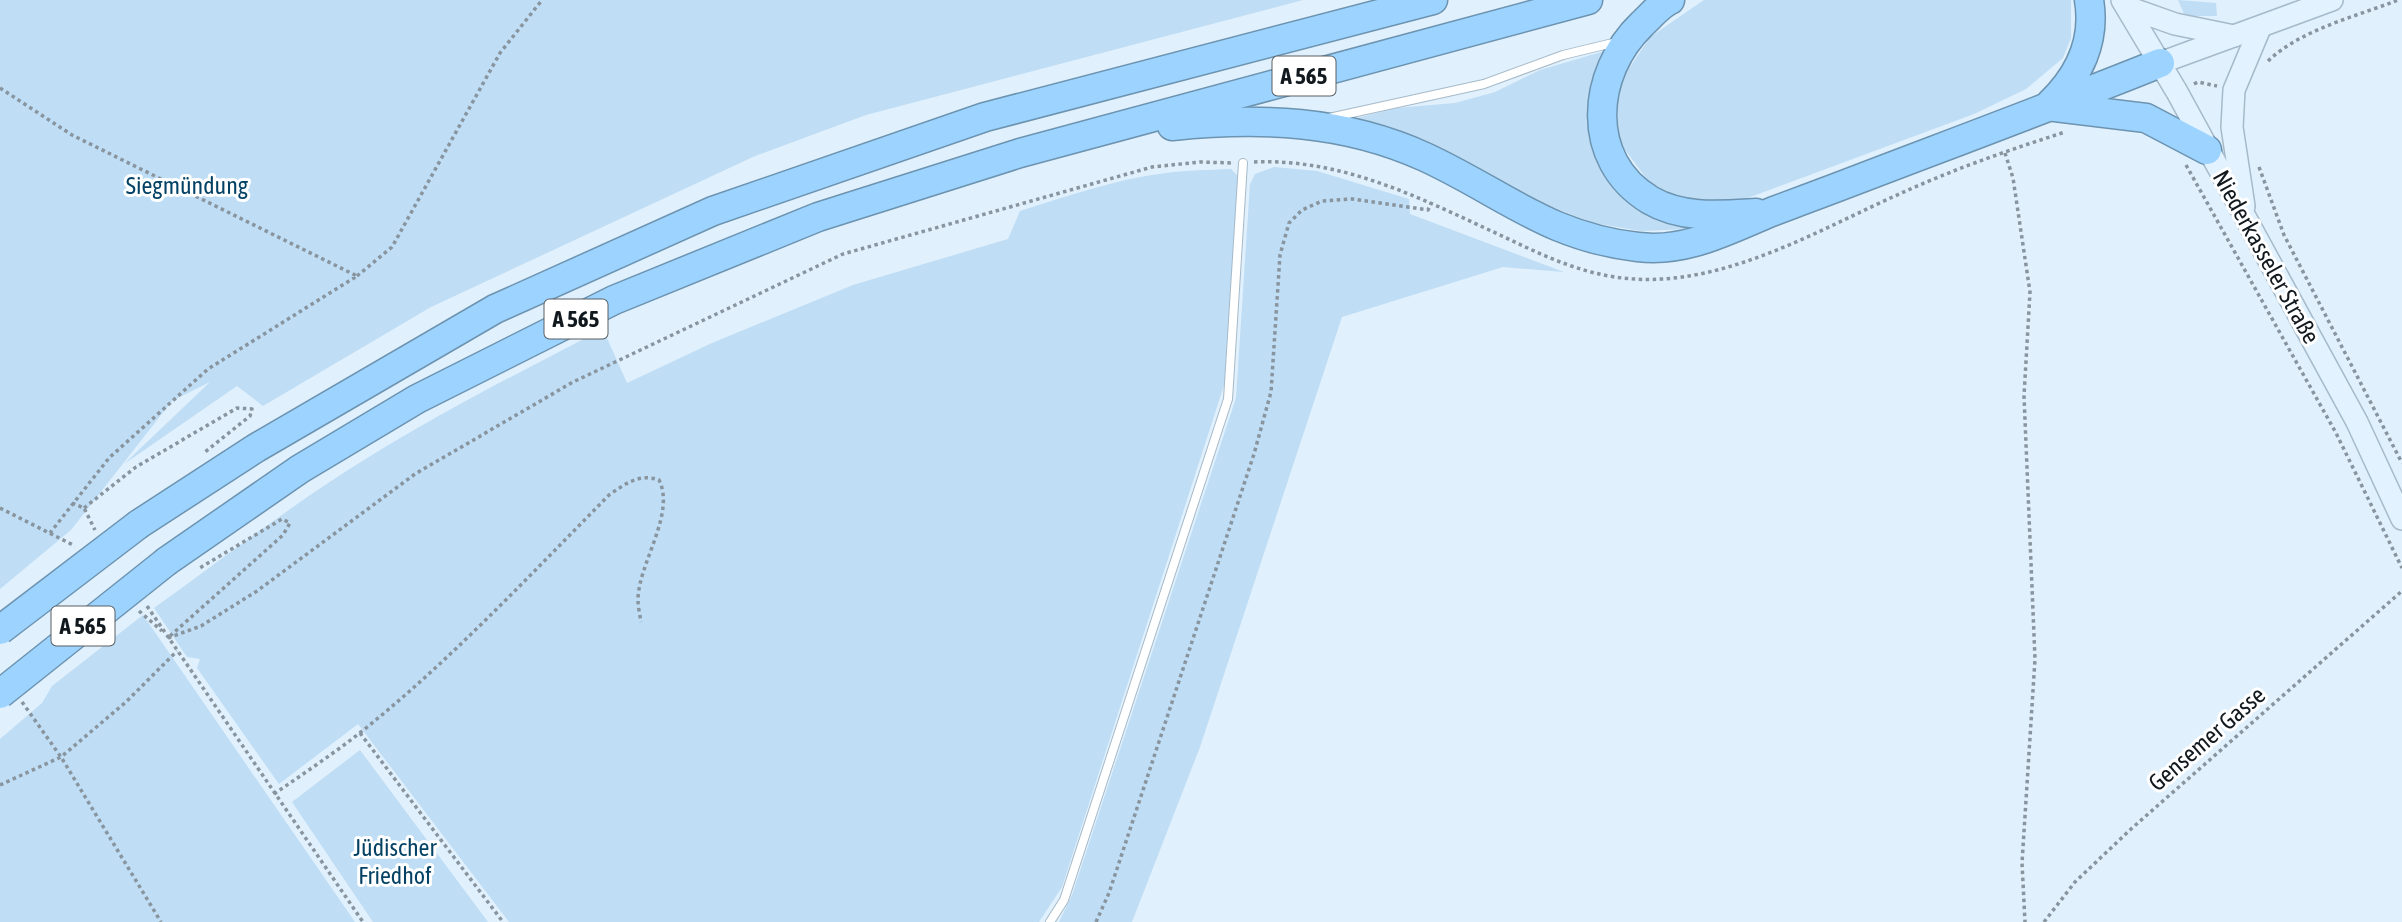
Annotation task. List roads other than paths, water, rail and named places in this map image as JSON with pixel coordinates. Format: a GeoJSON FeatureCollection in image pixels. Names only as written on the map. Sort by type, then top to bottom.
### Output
{"type":"FeatureCollection","features":[{"type":"Feature","properties":{"kind":"highway"},"geometry":{"type":"LineString","coordinates":[[1231,53],[1343,7],[1353,0]]}},
{"type":"Feature","properties":{"kind":"highway","name":"A 565"},"geometry":{"type":"LineString","coordinates":[[0,630],[139,524],[302,420],[495,309],[642,240],[713,211],[985,117],[1433,0]]}},
{"type":"Feature","properties":{"kind":"highway","name":"A 565"},"geometry":{"type":"LineString","coordinates":[[8,693],[167,561],[300,469],[417,399],[614,300],[818,217],[1020,153],[1588,0]]}},
{"type":"Feature","properties":{"kind":"highway"},"geometry":{"type":"LineString","coordinates":[[1671,0],[1626,40],[1611,65],[1601,109],[1618,170],[1651,201],[1674,210],[1706,215],[1773,212]]}},
{"type":"Feature","properties":{"kind":"highway"},"geometry":{"type":"LineString","coordinates":[[2048,106],[2071,83],[2087,50],[2092,17],[2089,0]]}},
{"type":"Feature","properties":{"kind":"highway"},"geometry":{"type":"LineString","coordinates":[[1020,153],[1164,127],[1215,122],[1305,124],[1364,134],[1425,157],[1544,223],[1586,238],[1641,248],[1702,243],[1773,212],[2160,64]]}},
{"type":"Feature","properties":{"kind":"highway"},"geometry":{"type":"LineString","coordinates":[[2048,106],[2146,118],[2207,150]]}},
{"type":"Feature","properties":{"kind":"main road"},"geometry":{"type":"LineString","coordinates":[[2160,64],[2333,0]]}},
{"type":"Feature","properties":{"kind":"main road"},"geometry":{"type":"LineString","coordinates":[[2125,4],[2175,24],[2236,36]]}},
{"type":"Feature","properties":{"kind":"main road","name":"Niederkasseler Straße"},"geometry":{"type":"LineString","coordinates":[[2125,4],[2357,422],[2402,519]]}},
{"type":"Feature","properties":{"kind":"main road"},"geometry":{"type":"LineString","coordinates":[[2246,222],[2232,127],[2234,90],[2260,28]]}},
{"type":"Feature","properties":{"kind":"lane"},"geometry":{"type":"LineString","coordinates":[[1305,124],[1484,84],[1563,55],[1626,40]]}},
{"type":"Feature","properties":{"kind":"lane"},"geometry":{"type":"LineString","coordinates":[[1050,922],[1064,900],[1228,399],[1243,163]]}},
{"type":"Feature","properties":{"kind":"park label","name":"Siegmündung"},"geometry":{"type":"Point","coordinates":[187,186]}},
{"type":"Feature","properties":{"kind":"park label","name":"Jüdischer Friedhof"},"geometry":{"type":"Point","coordinates":[395,862]}}]}
